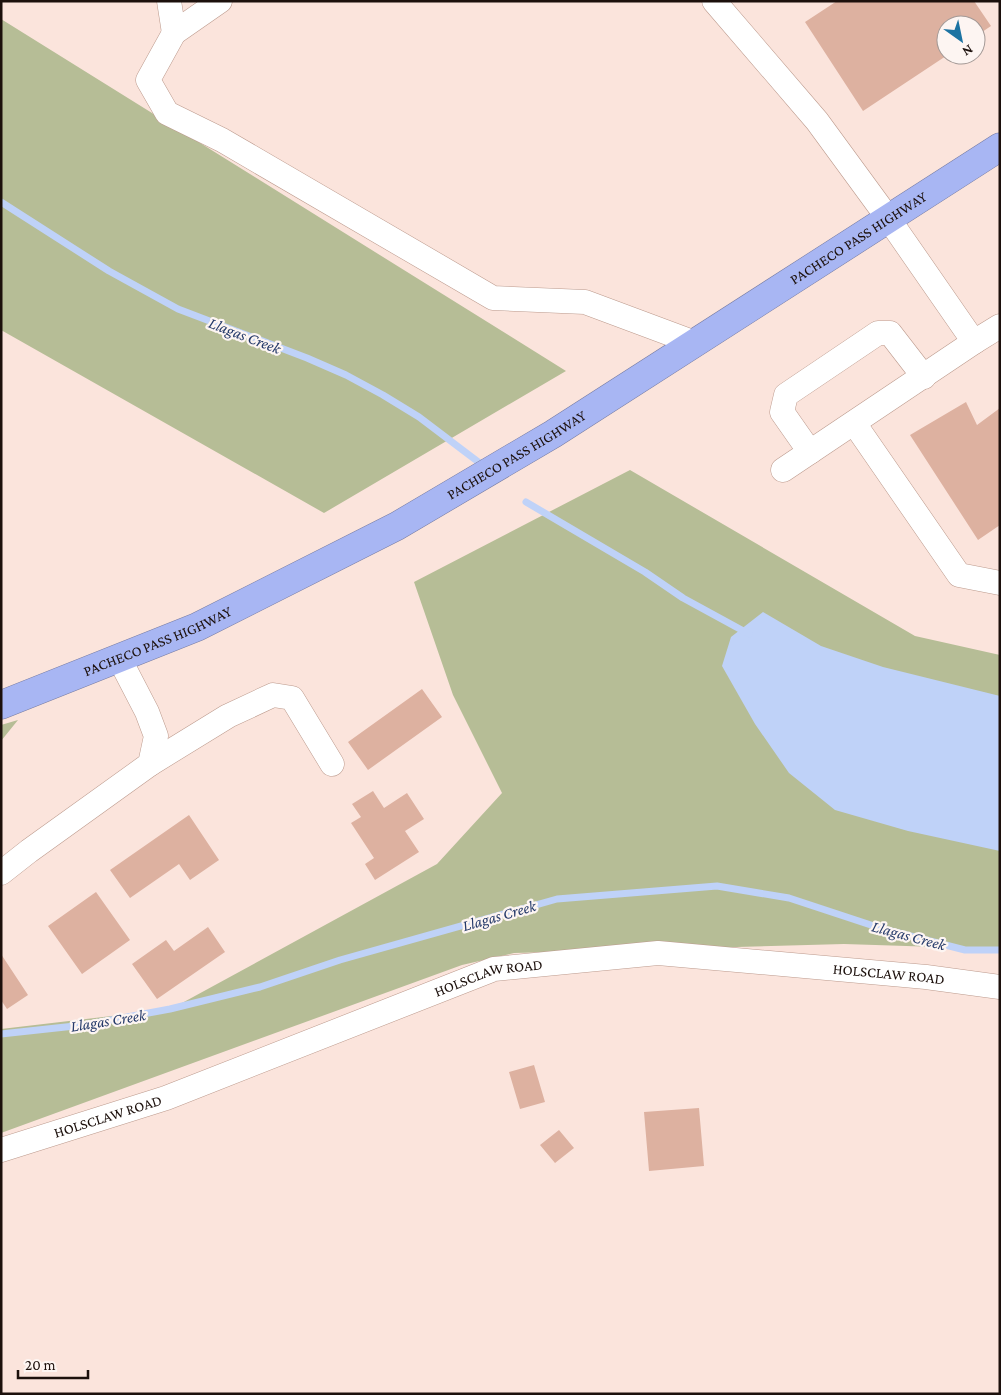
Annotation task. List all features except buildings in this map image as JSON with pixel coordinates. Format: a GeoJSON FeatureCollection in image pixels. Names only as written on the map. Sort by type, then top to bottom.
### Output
{"type":"FeatureCollection","features":[{"type":"Feature","properties":{"kind":"highway","name":"PACHECO PASS HIGHWAY"},"geometry":{"type":"LineString","coordinates":[[1,705],[197,627],[397,526],[553,434],[1000,147]]}},
{"type":"Feature","properties":{"kind":"street"},"geometry":{"type":"LineString","coordinates":[[169,1],[174,33]]}},
{"type":"Feature","properties":{"kind":"street"},"geometry":{"type":"LineString","coordinates":[[220,1],[174,33],[148,80],[167,113],[222,140],[493,298],[585,302],[695,343]]}},
{"type":"Feature","properties":{"kind":"street"},"geometry":{"type":"LineString","coordinates":[[714,1],[817,121],[888,218],[974,342]]}},
{"type":"Feature","properties":{"kind":"street"},"geometry":{"type":"LineString","coordinates":[[784,470],[1000,326]]}},
{"type":"Feature","properties":{"kind":"street"},"geometry":{"type":"LineString","coordinates":[[810,452],[782,412],[786,395],[878,333],[890,333],[924,377]]}},
{"type":"Feature","properties":{"kind":"street"},"geometry":{"type":"LineString","coordinates":[[854,423],[959,575],[1000,583]]}},
{"type":"Feature","properties":{"kind":"street"},"geometry":{"type":"LineString","coordinates":[[119,658],[147,712],[156,736],[150,764]]}},
{"type":"Feature","properties":{"kind":"street"},"geometry":{"type":"LineString","coordinates":[[1,873],[150,764],[228,716],[273,695],[292,698],[332,764]]}},
{"type":"Feature","properties":{"kind":"street","name":"HOLSCLAW ROAD"},"geometry":{"type":"LineString","coordinates":[[1,1150],[166,1098],[494,968],[658,954],[926,977],[1000,987]]}},
{"type":"Feature","properties":{"kind":"green space"},"geometry":{"type":"Polygon","coordinates":[[[1,19],[566,371],[324,513],[1,330],[1,19]]]}},
{"type":"Feature","properties":{"kind":"green space"},"geometry":{"type":"Polygon","coordinates":[[[630,470],[915,636],[1000,655],[1000,949],[844,944],[514,953],[462,965],[1,1133],[1,1029],[171,1009],[437,864],[502,793],[453,695],[414,582],[630,470]]]}},
{"type":"Feature","properties":{"kind":"green space"},"geometry":{"type":"Polygon","coordinates":[[[18,720],[1,741],[1,725],[18,720]]]}},
{"type":"Feature","properties":{"kind":"water"},"geometry":{"type":"Polygon","coordinates":[[[763,612],[821,646],[883,667],[1000,696],[1000,851],[908,831],[835,810],[789,773],[755,724],[722,666],[731,637],[763,612]]]}},
{"type":"Feature","properties":{"kind":"waterway","name":"Llagas Creek"},"geometry":{"type":"LineString","coordinates":[[1,202],[109,271],[178,309],[307,358],[346,375],[383,395],[419,417],[485,467]]}},
{"type":"Feature","properties":{"kind":"waterway","name":"Llagas Creek"},"geometry":{"type":"LineString","coordinates":[[526,502],[645,572],[683,598],[749,634]]}},
{"type":"Feature","properties":{"kind":"waterway","name":"Llagas Creek"},"geometry":{"type":"LineString","coordinates":[[1,1034],[84,1025],[170,1009],[260,987],[340,960],[557,899],[717,886],[789,898],[883,929],[965,950],[1000,950]]}}]}
